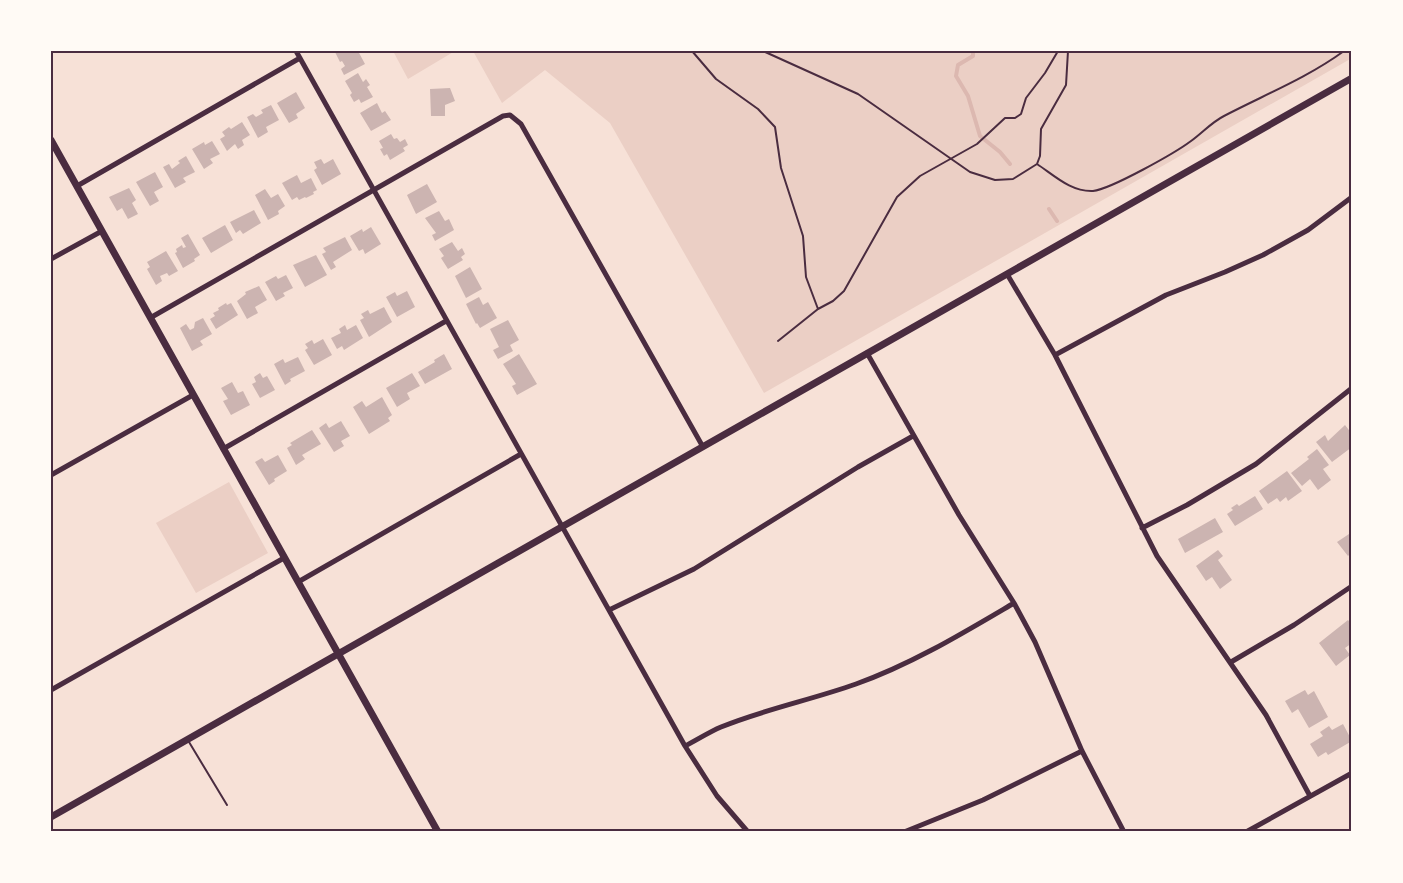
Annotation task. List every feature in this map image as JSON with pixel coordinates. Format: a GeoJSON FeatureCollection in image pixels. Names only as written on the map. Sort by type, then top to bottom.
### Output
{"type":"FeatureCollection","features":[{"type":"Feature","properties":{"kind":"street"},"geometry":{"type":"LineString","coordinates":[[296,51],[685,746],[717,796],[748,832]]}},
{"type":"Feature","properties":{"kind":"street"},"geometry":{"type":"LineString","coordinates":[[77,186],[300,58]]}},
{"type":"Feature","properties":{"kind":"street"},"geometry":{"type":"LineString","coordinates":[[51,817],[1352,78]]}},
{"type":"Feature","properties":{"kind":"street"},"geometry":{"type":"LineString","coordinates":[[150,318],[503,116],[510,115],[521,124],[703,447]]}},
{"type":"Feature","properties":{"kind":"street"},"geometry":{"type":"LineString","coordinates":[[51,140],[438,832]]}},
{"type":"Feature","properties":{"kind":"street"},"geometry":{"type":"LineString","coordinates":[[1055,355],[1166,295],[1263,255],[1308,230],[1352,196]]}},
{"type":"Feature","properties":{"kind":"street"},"geometry":{"type":"LineString","coordinates":[[51,259],[102,231]]}},
{"type":"Feature","properties":{"kind":"street"},"geometry":{"type":"LineString","coordinates":[[1007,274],[1055,355],[1142,528],[1174,582],[1232,662],[1266,714],[1310,796]]}},
{"type":"Feature","properties":{"kind":"street"},"geometry":{"type":"LineString","coordinates":[[223,449],[446,321]]}},
{"type":"Feature","properties":{"kind":"street"},"geometry":{"type":"LineString","coordinates":[[867,353],[958,515],[1014,603],[1049,673],[1082,751],[1124,832]]}},
{"type":"Feature","properties":{"kind":"street"},"geometry":{"type":"LineString","coordinates":[[1142,528],[1187,505],[1256,464],[1352,388]]}},
{"type":"Feature","properties":{"kind":"street"},"geometry":{"type":"LineString","coordinates":[[51,475],[193,395]]}},
{"type":"Feature","properties":{"kind":"street"},"geometry":{"type":"LineString","coordinates":[[609,610],[694,569],[858,467],[913,436]]}},
{"type":"Feature","properties":{"kind":"street"},"geometry":{"type":"LineString","coordinates":[[298,582],[521,454]]}},
{"type":"Feature","properties":{"kind":"street"},"geometry":{"type":"LineString","coordinates":[[51,690],[284,558]]}},
{"type":"Feature","properties":{"kind":"street"},"geometry":{"type":"LineString","coordinates":[[1232,662],[1294,625],[1352,585]]}},
{"type":"Feature","properties":{"kind":"street"},"geometry":{"type":"LineString","coordinates":[[685,746],[730,724],[885,672],[953,639],[1014,603]]}},
{"type":"Feature","properties":{"kind":"street"},"geometry":{"type":"LineString","coordinates":[[904,832],[982,800],[1082,751]]}},
{"type":"Feature","properties":{"kind":"street"},"geometry":{"type":"LineString","coordinates":[[1246,832],[1352,773]]}},
{"type":"Feature","properties":{"kind":"lane"},"geometry":{"type":"LineString","coordinates":[[692,51],[716,79],[758,109],[775,127],[781,168],[803,236],[806,278],[818,309]]}},
{"type":"Feature","properties":{"kind":"lane"},"geometry":{"type":"LineString","coordinates":[[763,51],[858,94],[970,172],[995,180],[1013,179],[1037,165],[1040,156],[1041,129],[1066,85],[1068,51]]}},
{"type":"Feature","properties":{"kind":"lane"},"geometry":{"type":"LineString","coordinates":[[778,341],[818,309],[833,301],[848,285],[897,197],[920,176],[977,144],[1005,118],[1015,118],[1021,114],[1026,98],[1058,51]]}},
{"type":"Feature","properties":{"kind":"lane"},"geometry":{"type":"LineString","coordinates":[[1037,165],[1071,187],[1083,191],[1113,185],[1188,143],[1221,117],[1294,81],[1344,51]]}},
{"type":"Feature","properties":{"kind":"lane"},"geometry":{"type":"LineString","coordinates":[[188,740],[227,805]]}},
{"type":"Feature","properties":{"kind":"shaded area"},"geometry":{"type":"Polygon","coordinates":[[[393,51],[455,51],[408,79],[393,51]]]}},
{"type":"Feature","properties":{"kind":"shaded area"},"geometry":{"type":"Polygon","coordinates":[[[473,51],[1352,51],[1352,58],[764,393],[610,123],[545,70],[502,103],[473,51]]]}},
{"type":"Feature","properties":{"kind":"shaded area"},"geometry":{"type":"Polygon","coordinates":[[[229,482],[268,553],[196,593],[156,523],[229,482]]]}},
{"type":"Feature","properties":{"kind":"building"},"geometry":{"type":"Polygon","coordinates":[[[336,51],[358,51],[365,64],[344,75],[341,69],[345,66],[342,61],[340,62],[336,51]]]}},
{"type":"Feature","properties":{"kind":"building"},"geometry":{"type":"Polygon","coordinates":[[[358,73],[363,82],[366,79],[370,85],[367,87],[373,97],[361,103],[359,99],[354,102],[345,81],[358,73]]]}},
{"type":"Feature","properties":{"kind":"building"},"geometry":{"type":"Polygon","coordinates":[[[450,88],[455,101],[445,105],[445,116],[431,116],[430,89],[450,88]]]}},
{"type":"Feature","properties":{"kind":"building"},"geometry":{"type":"Polygon","coordinates":[[[296,92],[305,108],[296,114],[298,118],[289,123],[277,103],[296,92]]]}},
{"type":"Feature","properties":{"kind":"building"},"geometry":{"type":"Polygon","coordinates":[[[377,103],[382,113],[385,111],[391,120],[371,131],[360,113],[377,103]]]}},
{"type":"Feature","properties":{"kind":"building"},"geometry":{"type":"Polygon","coordinates":[[[271,105],[279,120],[266,127],[268,132],[258,138],[247,117],[253,114],[256,117],[263,113],[261,110],[271,105]]]}},
{"type":"Feature","properties":{"kind":"building"},"geometry":{"type":"Polygon","coordinates":[[[242,122],[250,135],[242,140],[244,145],[238,149],[235,144],[227,151],[220,139],[225,136],[222,132],[242,122]]]}},
{"type":"Feature","properties":{"kind":"building"},"geometry":{"type":"Polygon","coordinates":[[[391,134],[400,142],[405,139],[408,145],[403,148],[405,151],[390,160],[387,154],[384,156],[379,141],[391,134]]]}},
{"type":"Feature","properties":{"kind":"building"},"geometry":{"type":"Polygon","coordinates":[[[212,141],[220,154],[210,159],[213,163],[204,169],[192,149],[204,142],[205,145],[212,141]]]}},
{"type":"Feature","properties":{"kind":"building"},"geometry":{"type":"Polygon","coordinates":[[[186,156],[195,172],[183,178],[186,182],[175,188],[163,167],[169,164],[172,169],[186,156]]]}},
{"type":"Feature","properties":{"kind":"building"},"geometry":{"type":"Polygon","coordinates":[[[321,159],[324,164],[333,159],[341,174],[322,185],[314,170],[317,168],[314,162],[321,159]]]}},
{"type":"Feature","properties":{"kind":"building"},"geometry":{"type":"Polygon","coordinates":[[[155,172],[163,187],[154,192],[159,201],[150,206],[136,182],[155,172]]]}},
{"type":"Feature","properties":{"kind":"building"},"geometry":{"type":"Polygon","coordinates":[[[297,175],[301,183],[311,178],[317,190],[306,198],[299,200],[297,197],[292,200],[282,183],[297,175]]]}},
{"type":"Feature","properties":{"kind":"building"},"geometry":{"type":"Polygon","coordinates":[[[427,184],[437,202],[416,214],[407,195],[427,184]]]}},
{"type":"Feature","properties":{"kind":"building"},"geometry":{"type":"Polygon","coordinates":[[[129,188],[136,200],[132,203],[138,214],[128,219],[122,208],[117,211],[109,197],[129,188]]]}},
{"type":"Feature","properties":{"kind":"building"},"geometry":{"type":"Polygon","coordinates":[[[265,189],[271,198],[278,194],[285,206],[278,211],[279,214],[268,220],[255,195],[265,189]]]}},
{"type":"Feature","properties":{"kind":"building"},"geometry":{"type":"Polygon","coordinates":[[[254,210],[261,223],[243,234],[240,230],[236,233],[230,222],[254,210]]]}},
{"type":"Feature","properties":{"kind":"building"},"geometry":{"type":"Polygon","coordinates":[[[439,211],[445,221],[449,219],[454,230],[435,241],[432,235],[436,233],[425,218],[439,211]]]}},
{"type":"Feature","properties":{"kind":"building"},"geometry":{"type":"Polygon","coordinates":[[[225,225],[233,240],[211,253],[202,238],[225,225]]]}},
{"type":"Feature","properties":{"kind":"building"},"geometry":{"type":"Polygon","coordinates":[[[371,227],[381,244],[365,254],[363,249],[359,251],[350,236],[371,227]]]}},
{"type":"Feature","properties":{"kind":"building"},"geometry":{"type":"Polygon","coordinates":[[[188,234],[200,255],[183,268],[175,253],[176,249],[182,245],[183,248],[186,247],[181,238],[188,234]]]}},
{"type":"Feature","properties":{"kind":"building"},"geometry":{"type":"Polygon","coordinates":[[[345,237],[352,250],[333,262],[336,267],[331,270],[322,254],[326,252],[323,248],[345,237]]]}},
{"type":"Feature","properties":{"kind":"building"},"geometry":{"type":"Polygon","coordinates":[[[452,242],[458,251],[462,248],[465,254],[461,257],[463,260],[448,269],[441,258],[444,256],[439,249],[452,242]]]}},
{"type":"Feature","properties":{"kind":"building"},"geometry":{"type":"Polygon","coordinates":[[[166,251],[178,271],[169,276],[167,273],[160,276],[162,281],[156,285],[147,269],[150,267],[147,262],[166,251]]]}},
{"type":"Feature","properties":{"kind":"building"},"geometry":{"type":"Polygon","coordinates":[[[316,255],[327,275],[305,287],[293,265],[316,255]]]}},
{"type":"Feature","properties":{"kind":"building"},"geometry":{"type":"Polygon","coordinates":[[[470,267],[482,289],[466,298],[455,276],[470,267]]]}},
{"type":"Feature","properties":{"kind":"building"},"geometry":{"type":"Polygon","coordinates":[[[286,275],[293,288],[283,293],[285,296],[276,301],[265,282],[276,276],[278,279],[286,275]]]}},
{"type":"Feature","properties":{"kind":"building"},"geometry":{"type":"Polygon","coordinates":[[[259,286],[267,300],[255,307],[258,313],[247,319],[237,301],[246,294],[245,292],[259,286]]]}},
{"type":"Feature","properties":{"kind":"building"},"geometry":{"type":"Polygon","coordinates":[[[407,291],[415,307],[397,317],[386,297],[395,292],[397,296],[407,291]]]}},
{"type":"Feature","properties":{"kind":"building"},"geometry":{"type":"Polygon","coordinates":[[[479,297],[483,305],[488,302],[497,318],[480,328],[466,304],[479,297]]]}},
{"type":"Feature","properties":{"kind":"building"},"geometry":{"type":"Polygon","coordinates":[[[226,303],[227,305],[231,303],[238,315],[216,329],[210,319],[215,316],[213,313],[219,310],[218,308],[226,303]]]}},
{"type":"Feature","properties":{"kind":"building"},"geometry":{"type":"Polygon","coordinates":[[[384,307],[392,322],[369,337],[360,320],[364,318],[361,314],[368,310],[370,314],[384,307]]]}},
{"type":"Feature","properties":{"kind":"building"},"geometry":{"type":"Polygon","coordinates":[[[203,318],[212,334],[200,341],[203,345],[192,351],[180,328],[186,324],[190,330],[194,328],[195,322],[203,318]]]}},
{"type":"Feature","properties":{"kind":"building"},"geometry":{"type":"Polygon","coordinates":[[[508,320],[519,340],[510,345],[513,351],[498,359],[493,350],[499,347],[490,329],[508,320]]]}},
{"type":"Feature","properties":{"kind":"building"},"geometry":{"type":"Polygon","coordinates":[[[345,325],[347,330],[356,325],[363,338],[344,350],[342,346],[337,349],[331,338],[341,333],[339,329],[345,325]]]}},
{"type":"Feature","properties":{"kind":"building"},"geometry":{"type":"Polygon","coordinates":[[[323,339],[332,355],[314,365],[305,350],[308,348],[305,344],[312,340],[314,344],[323,339]]]}},
{"type":"Feature","properties":{"kind":"building"},"geometry":{"type":"Polygon","coordinates":[[[444,354],[452,369],[425,384],[418,372],[444,354]]]}},
{"type":"Feature","properties":{"kind":"building"},"geometry":{"type":"Polygon","coordinates":[[[519,354],[537,384],[517,395],[512,386],[516,384],[503,364],[519,354]]]}},
{"type":"Feature","properties":{"kind":"building"},"geometry":{"type":"Polygon","coordinates":[[[298,357],[305,371],[290,379],[291,381],[285,385],[274,364],[283,359],[285,363],[298,357]]]}},
{"type":"Feature","properties":{"kind":"building"},"geometry":{"type":"Polygon","coordinates":[[[260,373],[263,378],[267,376],[275,390],[260,398],[252,384],[256,382],[254,377],[260,373]]]}},
{"type":"Feature","properties":{"kind":"building"},"geometry":{"type":"Polygon","coordinates":[[[412,373],[420,386],[407,393],[410,399],[397,407],[386,388],[412,373]]]}},
{"type":"Feature","properties":{"kind":"building"},"geometry":{"type":"Polygon","coordinates":[[[232,382],[238,393],[243,391],[250,405],[231,415],[223,401],[228,399],[221,388],[232,382]]]}},
{"type":"Feature","properties":{"kind":"building"},"geometry":{"type":"Polygon","coordinates":[[[382,397],[392,415],[388,418],[390,421],[369,434],[353,407],[362,401],[366,407],[382,397]]]}},
{"type":"Feature","properties":{"kind":"building"},"geometry":{"type":"Polygon","coordinates":[[[341,421],[350,436],[341,441],[344,446],[334,452],[319,428],[326,423],[329,428],[341,421]]]}},
{"type":"Feature","properties":{"kind":"building"},"geometry":{"type":"Polygon","coordinates":[[[1345,425],[1352,434],[1352,447],[1332,462],[1316,442],[1325,435],[1328,441],[1345,425]]]}},
{"type":"Feature","properties":{"kind":"building"},"geometry":{"type":"Polygon","coordinates":[[[312,430],[321,444],[302,455],[305,459],[296,465],[287,448],[292,445],[290,443],[312,430]]]}},
{"type":"Feature","properties":{"kind":"building"},"geometry":{"type":"Polygon","coordinates":[[[1317,449],[1329,465],[1323,469],[1331,480],[1318,490],[1310,479],[1302,486],[1291,473],[1309,459],[1307,457],[1317,449]]]}},
{"type":"Feature","properties":{"kind":"building"},"geometry":{"type":"Polygon","coordinates":[[[278,455],[287,471],[269,485],[255,462],[262,458],[265,462],[278,455]]]}},
{"type":"Feature","properties":{"kind":"building"},"geometry":{"type":"Polygon","coordinates":[[[1287,471],[1302,491],[1288,501],[1286,497],[1280,502],[1277,498],[1268,504],[1259,491],[1287,471]]]}},
{"type":"Feature","properties":{"kind":"building"},"geometry":{"type":"Polygon","coordinates":[[[1255,496],[1263,509],[1235,526],[1227,514],[1233,510],[1231,508],[1255,496]]]}},
{"type":"Feature","properties":{"kind":"building"},"geometry":{"type":"Polygon","coordinates":[[[1215,518],[1223,532],[1185,553],[1178,539],[1215,518]]]}},
{"type":"Feature","properties":{"kind":"building"},"geometry":{"type":"Polygon","coordinates":[[[1352,532],[1352,552],[1348,556],[1337,542],[1352,532]]]}},
{"type":"Feature","properties":{"kind":"building"},"geometry":{"type":"Polygon","coordinates":[[[1218,550],[1223,556],[1218,560],[1232,580],[1220,589],[1212,577],[1206,581],[1196,566],[1218,550]]]}},
{"type":"Feature","properties":{"kind":"building"},"geometry":{"type":"Polygon","coordinates":[[[1348,620],[1352,625],[1352,643],[1345,648],[1350,655],[1336,666],[1319,643],[1348,620]]]}},
{"type":"Feature","properties":{"kind":"building"},"geometry":{"type":"Polygon","coordinates":[[[1305,690],[1308,695],[1314,691],[1328,717],[1309,728],[1298,709],[1292,713],[1285,701],[1305,690]]]}},
{"type":"Feature","properties":{"kind":"building"},"geometry":{"type":"Polygon","coordinates":[[[1343,724],[1352,741],[1328,755],[1326,752],[1318,757],[1310,744],[1323,736],[1320,732],[1329,726],[1332,730],[1343,724]]]}},
{"type":"Feature","properties":{"kind":"waterway"},"geometry":{"type":"LineString","coordinates":[[973,51],[973,56],[958,65],[956,76],[968,96],[980,136],[1000,152],[1010,164]]}},
{"type":"Feature","properties":{"kind":"waterway"},"geometry":{"type":"LineString","coordinates":[[1049,209],[1057,221]]}}]}
